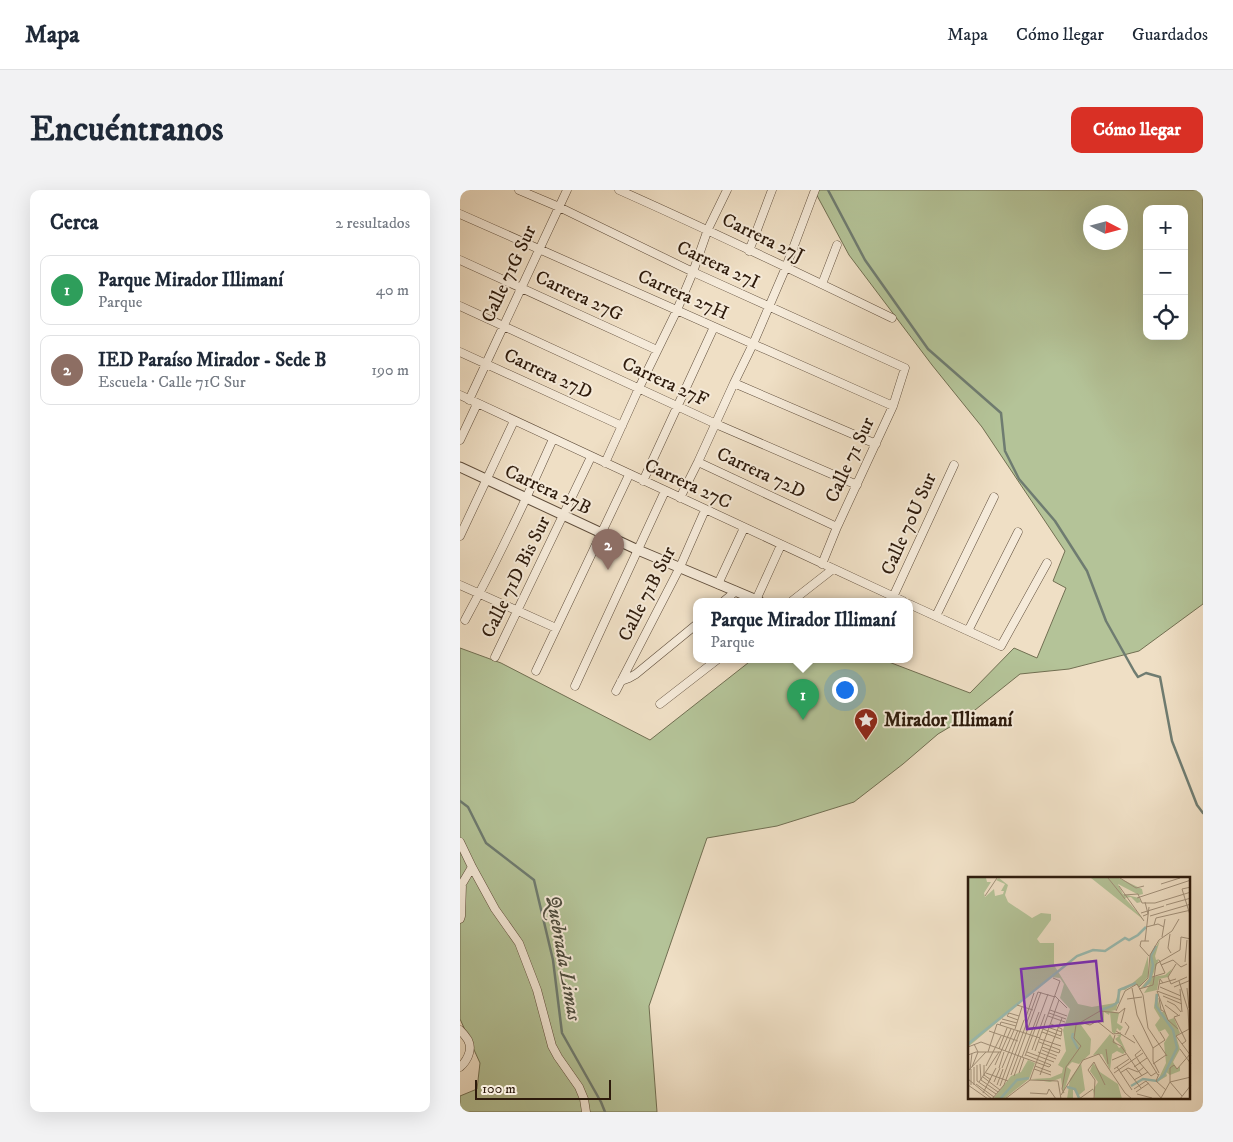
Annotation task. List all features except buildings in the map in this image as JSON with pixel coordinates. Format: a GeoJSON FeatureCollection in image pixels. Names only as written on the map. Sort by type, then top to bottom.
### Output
{"type":"FeatureCollection","features":[{"type":"Feature","properties":{"kind":"street","name":"Carrera 27I"},"geometry":{"type":"LineString","coordinates":[[519,190],[559,207],[693,272],[905,368]]}},
{"type":"Feature","properties":{"kind":"street","name":"Calle 71G Sur"},"geometry":{"type":"LineString","coordinates":[[469,400],[566,190]]}},
{"type":"Feature","properties":{"kind":"street","name":"Carrera 27J"},"geometry":{"type":"LineString","coordinates":[[620,190],[892,318]]}},
{"type":"Feature","properties":{"kind":"street"},"geometry":{"type":"LineString","coordinates":[[749,251],[772,190]]}},
{"type":"Feature","properties":{"kind":"street"},"geometry":{"type":"LineString","coordinates":[[680,498],[753,344],[786,267],[815,190]]}},
{"type":"Feature","properties":{"kind":"street"},"geometry":{"type":"LineString","coordinates":[[605,464],[677,310],[724,191]]}},
{"type":"Feature","properties":{"kind":"street","name":"Carrera 27H"},"geometry":{"type":"LineString","coordinates":[[460,214],[893,406]]}},
{"type":"Feature","properties":{"kind":"street"},"geometry":{"type":"LineString","coordinates":[[822,284],[837,245]]}},
{"type":"Feature","properties":{"kind":"street","name":"Carrera 27G"},"geometry":{"type":"LineString","coordinates":[[460,260],[658,350]]}},
{"type":"Feature","properties":{"kind":"street","name":"Carrera 27F"},"geometry":{"type":"LineString","coordinates":[[460,306],[716,424],[857,485]]}},
{"type":"Feature","properties":{"kind":"street"},"geometry":{"type":"LineString","coordinates":[[643,481],[714,327]]}},
{"type":"Feature","properties":{"kind":"street","name":"Carrera 27D"},"geometry":{"type":"LineString","coordinates":[[460,352],[622,426]]}},
{"type":"Feature","properties":{"kind":"street","name":"Calle 71 Sur"},"geometry":{"type":"LineString","coordinates":[[822,564],[893,406],[905,368]]}},
{"type":"Feature","properties":{"kind":"street","name":"Carrera 27F"},"geometry":{"type":"LineString","coordinates":[[734,383],[876,444]]}},
{"type":"Feature","properties":{"kind":"street","name":"Carrera 27C"},"geometry":{"type":"LineString","coordinates":[[460,396],[894,597]]}},
{"type":"Feature","properties":{"kind":"street"},"geometry":{"type":"LineString","coordinates":[[460,440],[477,404]]}},
{"type":"Feature","properties":{"kind":"street"},"geometry":{"type":"LineString","coordinates":[[460,536],[514,421]]}},
{"type":"Feature","properties":{"kind":"street"},"geometry":{"type":"LineString","coordinates":[[465,620],[480,594],[527,498],[553,439]]}},
{"type":"Feature","properties":{"kind":"street","name":"Calle 71D Bis Sur"},"geometry":{"type":"LineString","coordinates":[[495,657],[591,457]]}},
{"type":"Feature","properties":{"kind":"street","name":"Carrera 72D"},"geometry":{"type":"LineString","coordinates":[[698,462],[837,527]]}},
{"type":"Feature","properties":{"kind":"street","name":"Calle 70U Sur"},"geometry":{"type":"LineString","coordinates":[[894,597],[954,464]]}},
{"type":"Feature","properties":{"kind":"street","name":"Carrera 27B"},"geometry":{"type":"LineString","coordinates":[[460,467],[638,550],[752,598]]}},
{"type":"Feature","properties":{"kind":"street"},"geometry":{"type":"LineString","coordinates":[[536,671],[629,474]]}},
{"type":"Feature","properties":{"kind":"street"},"geometry":{"type":"LineString","coordinates":[[576,686],[665,491]]}},
{"type":"Feature","properties":{"kind":"street"},"geometry":{"type":"LineString","coordinates":[[936,616],[994,497]]}},
{"type":"Feature","properties":{"kind":"street","name":"Calle 71B Sur"},"geometry":{"type":"LineString","coordinates":[[616,691],[680,567],[705,510]]}},
{"type":"Feature","properties":{"kind":"street"},"geometry":{"type":"LineString","coordinates":[[718,584],[744,528]]}},
{"type":"Feature","properties":{"kind":"street"},"geometry":{"type":"LineString","coordinates":[[968,631],[1018,532]]}},
{"type":"Feature","properties":{"kind":"street"},"geometry":{"type":"LineString","coordinates":[[759,598],[781,545]]}},
{"type":"Feature","properties":{"kind":"street"},"geometry":{"type":"LineString","coordinates":[[913,606],[1001,646],[1047,563]]}},
{"type":"Feature","properties":{"kind":"street"},"geometry":{"type":"LineString","coordinates":[[796,598],[833,569]]}},
{"type":"Feature","properties":{"kind":"street"},"geometry":{"type":"LineString","coordinates":[[460,585],[556,628]]}},
{"type":"Feature","properties":{"kind":"street"},"geometry":{"type":"LineString","coordinates":[[728,598],[736,592]]}},
{"type":"Feature","properties":{"kind":"street"},"geometry":{"type":"LineString","coordinates":[[621,681],[636,674],[693,627]]}},
{"type":"Feature","properties":{"kind":"street"},"geometry":{"type":"LineString","coordinates":[[660,704],[713,663]]}},
{"type":"Feature","properties":{"kind":"street"},"geometry":{"type":"LineString","coordinates":[[460,842],[495,909],[519,943],[537,990],[552,1046],[579,1087],[584,1099],[586,1112]]}},
{"type":"Feature","properties":{"kind":"street"},"geometry":{"type":"LineString","coordinates":[[460,919],[462,884],[472,867]]}},
{"type":"Feature","properties":{"kind":"street"},"geometry":{"type":"LineString","coordinates":[[460,1030],[468,1040],[471,1048],[464,1064],[460,1067]]}},
{"type":"Feature","properties":{"kind":"green space"},"geometry":{"type":"Polygon","coordinates":[[[814,190],[1203,190],[1203,604],[1139,651],[1069,669],[1020,674],[965,718],[938,734],[854,802],[777,826],[707,838],[649,1006],[657,1112],[460,1112],[460,1096],[477,1089],[480,1063],[460,1019],[460,648],[501,663],[650,740],[748,663],[891,663],[970,693],[1014,648],[1037,658],[1066,588],[1053,581],[1065,551],[982,427],[932,365],[849,255],[814,190]]]}},
{"type":"Feature","properties":{"kind":"waterway"},"geometry":{"type":"LineString","coordinates":[[828,190],[865,260],[928,349],[1001,413],[1005,451],[1019,479],[1055,521],[1087,571],[1106,621],[1138,677],[1146,673],[1160,677],[1172,741],[1197,805],[1203,813]]}},
{"type":"Feature","properties":{"kind":"waterway","name":"Quebrada Limas"},"geometry":{"type":"LineString","coordinates":[[460,801],[468,807],[486,843],[534,880],[553,960],[562,1033],[605,1112]]}},
{"type":"Feature","properties":{"kind":"place","name":"IED Paraíso Mirador - Sede B"},"geometry":{"type":"Point","coordinates":[608,570]}},
{"type":"Feature","properties":{"kind":"place","name":"Parque Mirador Illimaní"},"geometry":{"type":"Point","coordinates":[803,720]}},
{"type":"Feature","properties":{"kind":"place","name":"Mirador Illimaní"},"geometry":{"type":"Point","coordinates":[866,741]}}]}
